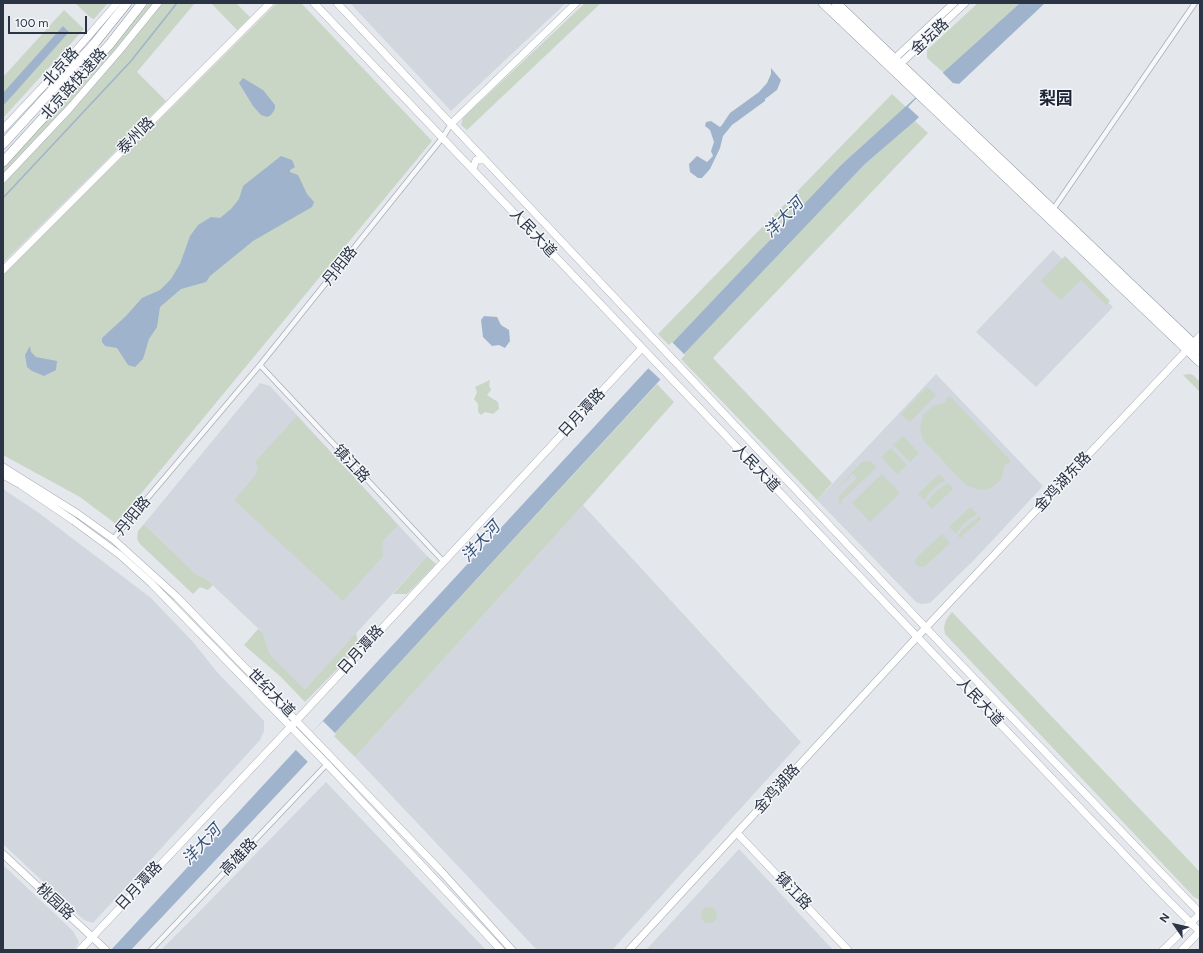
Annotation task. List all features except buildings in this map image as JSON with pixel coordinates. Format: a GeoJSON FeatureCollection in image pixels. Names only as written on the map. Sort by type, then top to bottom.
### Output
{"type":"FeatureCollection","features":[{"type":"Feature","properties":{"kind":"highway","name":"北京路快速路"},"geometry":{"type":"LineString","coordinates":[[3,144],[94,44],[126,3]]}},
{"type":"Feature","properties":{"kind":"highway","name":"北京路快速路"},"geometry":{"type":"LineString","coordinates":[[3,162],[110,44],[142,3]]}},
{"type":"Feature","properties":{"kind":"highway"},"geometry":{"type":"LineString","coordinates":[[823,3],[894,64]]}},
{"type":"Feature","properties":{"kind":"highway"},"geometry":{"type":"LineString","coordinates":[[836,3],[894,64],[1190,346],[1200,362]]}},
{"type":"Feature","properties":{"kind":"highway"},"geometry":{"type":"LineString","coordinates":[[1190,346],[1200,350]]}},
{"type":"Feature","properties":{"kind":"street","name":"北京路"},"geometry":{"type":"LineString","coordinates":[[3,129],[65,63],[117,3]]}},
{"type":"Feature","properties":{"kind":"street"},"geometry":{"type":"LineString","coordinates":[[3,179],[69,109],[158,3]]}},
{"type":"Feature","properties":{"kind":"street","name":"泰州路"},"geometry":{"type":"LineString","coordinates":[[3,270],[270,3]]}},
{"type":"Feature","properties":{"kind":"street","name":"人民大道"},"geometry":{"type":"LineString","coordinates":[[314,3],[443,137],[642,349],[1200,931]]}},
{"type":"Feature","properties":{"kind":"street","name":"人民大道"},"geometry":{"type":"LineString","coordinates":[[337,3],[926,628],[1200,913]]}},
{"type":"Feature","properties":{"kind":"street","name":"丹阳路"},"geometry":{"type":"LineString","coordinates":[[113,539],[260,365],[443,137],[451,124],[576,3]]}},
{"type":"Feature","properties":{"kind":"street","name":"金坛路"},"geometry":{"type":"LineString","coordinates":[[894,64],[954,3]]}},
{"type":"Feature","properties":{"kind":"street","name":"金坛路"},"geometry":{"type":"LineString","coordinates":[[894,64],[965,3]]}},
{"type":"Feature","properties":{"kind":"street"},"geometry":{"type":"LineString","coordinates":[[1050,213],[1195,3]]}},
{"type":"Feature","properties":{"kind":"street"},"geometry":{"type":"LineString","coordinates":[[473,169],[476,160],[485,160]]}},
{"type":"Feature","properties":{"kind":"street","name":"金鸡湖东路"},"geometry":{"type":"LineString","coordinates":[[926,628],[1200,336]]}},
{"type":"Feature","properties":{"kind":"street","name":"日月潭路"},"geometry":{"type":"LineString","coordinates":[[80,950],[297,720],[443,561],[642,349]]}},
{"type":"Feature","properties":{"kind":"street","name":"镇江路"},"geometry":{"type":"LineString","coordinates":[[260,365],[443,561]]}},
{"type":"Feature","properties":{"kind":"street","name":"世纪大道"},"geometry":{"type":"LineString","coordinates":[[3,467],[78,514],[113,539],[177,597],[440,870],[512,950]]}},
{"type":"Feature","properties":{"kind":"street","name":"世纪大道"},"geometry":{"type":"LineString","coordinates":[[3,475],[68,516],[120,555],[150,583],[327,764],[501,950]]}},
{"type":"Feature","properties":{"kind":"street"},"geometry":{"type":"LineString","coordinates":[[891,609],[899,608],[899,599]]}},
{"type":"Feature","properties":{"kind":"street","name":"金鸡湖路"},"geometry":{"type":"LineString","coordinates":[[628,950],[926,628]]}},
{"type":"Feature","properties":{"kind":"street"},"geometry":{"type":"LineString","coordinates":[[948,668],[949,663],[957,660]]}},
{"type":"Feature","properties":{"kind":"street","name":"高雄路"},"geometry":{"type":"LineString","coordinates":[[151,950],[327,764]]}},
{"type":"Feature","properties":{"kind":"street","name":"镇江路"},"geometry":{"type":"LineString","coordinates":[[737,833],[848,950]]}},
{"type":"Feature","properties":{"kind":"street","name":"桃园路"},"geometry":{"type":"LineString","coordinates":[[3,854],[106,950]]}},
{"type":"Feature","properties":{"kind":"street"},"geometry":{"type":"LineString","coordinates":[[1163,950],[1200,913]]}},
{"type":"Feature","properties":{"kind":"street"},"geometry":{"type":"LineString","coordinates":[[1182,950],[1200,931]]}},
{"type":"Feature","properties":{"kind":"shaded area"},"geometry":{"type":"Polygon","coordinates":[[[350,3],[566,3],[451,111],[350,3]]]}},
{"type":"Feature","properties":{"kind":"shaded area"},"geometry":{"type":"Polygon","coordinates":[[[1053,250],[1113,307],[1036,387],[976,332],[1053,250]]]}},
{"type":"Feature","properties":{"kind":"shaded area"},"geometry":{"type":"Polygon","coordinates":[[[936,374],[1043,486],[975,559],[930,603],[921,604],[916,602],[817,500],[936,374]]]}},
{"type":"Feature","properties":{"kind":"shaded area"},"geometry":{"type":"Polygon","coordinates":[[[260,383],[270,386],[427,556],[305,689],[269,653],[263,633],[205,578],[196,574],[144,524],[260,383]]]}},
{"type":"Feature","properties":{"kind":"shaded area"},"geometry":{"type":"Polygon","coordinates":[[[3,489],[39,513],[151,598],[193,642],[217,672],[264,721],[264,731],[260,740],[93,923],[84,920],[3,844],[3,489]]]}},
{"type":"Feature","properties":{"kind":"shaded area"},"geometry":{"type":"Polygon","coordinates":[[[583,505],[801,742],[612,950],[537,950],[355,757],[583,505]]]}},
{"type":"Feature","properties":{"kind":"shaded area"},"geometry":{"type":"Polygon","coordinates":[[[326,782],[486,950],[161,950],[199,912],[326,782]]]}},
{"type":"Feature","properties":{"kind":"shaded area"},"geometry":{"type":"Polygon","coordinates":[[[739,849],[833,950],[646,950],[739,849]]]}},
{"type":"Feature","properties":{"kind":"shaded area"},"geometry":{"type":"Polygon","coordinates":[[[3,865],[73,931],[79,942],[74,950],[3,950],[3,865]]]}},
{"type":"Feature","properties":{"kind":"green space"},"geometry":{"type":"Polygon","coordinates":[[[75,3],[108,3],[94,19],[75,3]]]}},
{"type":"Feature","properties":{"kind":"green space"},"geometry":{"type":"Polygon","coordinates":[[[149,3],[195,3],[137,72],[166,101],[3,263],[3,167],[149,3]]]}},
{"type":"Feature","properties":{"kind":"green space"},"geometry":{"type":"Polygon","coordinates":[[[211,3],[236,3],[250,17],[237,30],[211,3]]]}},
{"type":"Feature","properties":{"kind":"green space"},"geometry":{"type":"Polygon","coordinates":[[[277,3],[301,3],[432,141],[116,524],[80,497],[3,455],[3,275],[277,3]]]}},
{"type":"Feature","properties":{"kind":"green space"},"geometry":{"type":"Polygon","coordinates":[[[585,3],[601,3],[467,130],[461,125],[463,118],[585,3]]]}},
{"type":"Feature","properties":{"kind":"green space"},"geometry":{"type":"Polygon","coordinates":[[[978,3],[1020,3],[944,73],[927,58],[927,50],[978,3]]]}},
{"type":"Feature","properties":{"kind":"green space"},"geometry":{"type":"Polygon","coordinates":[[[64,10],[84,29],[3,118],[3,77],[64,10]]]}},
{"type":"Feature","properties":{"kind":"green space"},"geometry":{"type":"Polygon","coordinates":[[[892,94],[906,107],[841,165],[670,346],[658,334],[892,94]]]}},
{"type":"Feature","properties":{"kind":"green space"},"geometry":{"type":"Polygon","coordinates":[[[915,121],[928,133],[713,358],[832,483],[817,500],[681,359],[684,354],[865,164],[915,121]]]}},
{"type":"Feature","properties":{"kind":"green space"},"geometry":{"type":"Polygon","coordinates":[[[1065,256],[1110,301],[1106,305],[1081,280],[1061,300],[1041,281],[1065,256]]]}},
{"type":"Feature","properties":{"kind":"green space"},"geometry":{"type":"Polygon","coordinates":[[[1183,375],[1193,375],[1200,382],[1200,392],[1183,375]]]}},
{"type":"Feature","properties":{"kind":"green space"},"geometry":{"type":"Polygon","coordinates":[[[490,380],[489,385],[491,390],[487,395],[498,402],[499,409],[493,414],[485,412],[481,415],[478,412],[478,404],[474,399],[477,392],[475,387],[490,380]]]}},
{"type":"Feature","properties":{"kind":"green space"},"geometry":{"type":"Polygon","coordinates":[[[657,384],[674,402],[355,757],[333,735],[657,384]]]}},
{"type":"Feature","properties":{"kind":"green space"},"geometry":{"type":"Polygon","coordinates":[[[927,387],[936,395],[910,422],[901,414],[927,387]]]}},
{"type":"Feature","properties":{"kind":"green space"},"geometry":{"type":"Polygon","coordinates":[[[950,396],[1011,461],[1007,465],[1005,464],[1001,480],[991,488],[979,490],[966,485],[923,440],[920,426],[924,414],[933,406],[947,402],[945,400],[950,396]]]}},
{"type":"Feature","properties":{"kind":"green space"},"geometry":{"type":"Polygon","coordinates":[[[297,416],[398,525],[382,542],[383,556],[343,601],[234,500],[255,476],[258,468],[255,462],[297,416]]]}},
{"type":"Feature","properties":{"kind":"green space"},"geometry":{"type":"Polygon","coordinates":[[[903,436],[919,453],[910,462],[893,445],[903,436]]]}},
{"type":"Feature","properties":{"kind":"green space"},"geometry":{"type":"Polygon","coordinates":[[[891,448],[907,465],[897,474],[881,457],[891,448]]]}},
{"type":"Feature","properties":{"kind":"green space"},"geometry":{"type":"Polygon","coordinates":[[[870,461],[877,467],[841,501],[843,506],[839,502],[839,496],[857,478],[853,474],[834,491],[862,462],[870,461]]]}},
{"type":"Feature","properties":{"kind":"green space"},"geometry":{"type":"Polygon","coordinates":[[[882,474],[900,493],[870,522],[852,503],[882,474]]]}},
{"type":"Feature","properties":{"kind":"green space"},"geometry":{"type":"Polygon","coordinates":[[[939,474],[945,480],[934,488],[924,500],[918,494],[939,474]]]}},
{"type":"Feature","properties":{"kind":"green space"},"geometry":{"type":"Polygon","coordinates":[[[948,483],[953,489],[932,509],[926,503],[936,491],[948,483]]]}},
{"type":"Feature","properties":{"kind":"green space"},"geometry":{"type":"Polygon","coordinates":[[[970,507],[977,514],[964,523],[956,534],[949,527],[970,507]]]}},
{"type":"Feature","properties":{"kind":"green space"},"geometry":{"type":"Polygon","coordinates":[[[979,516],[981,519],[960,538],[958,536],[962,530],[979,516]]]}},
{"type":"Feature","properties":{"kind":"green space"},"geometry":{"type":"Polygon","coordinates":[[[144,524],[196,574],[205,578],[213,585],[208,590],[200,587],[193,594],[140,544],[137,539],[138,531],[144,524]]]}},
{"type":"Feature","properties":{"kind":"green space"},"geometry":{"type":"Polygon","coordinates":[[[942,534],[950,543],[924,567],[919,567],[915,563],[916,558],[942,534]]]}},
{"type":"Feature","properties":{"kind":"green space"},"geometry":{"type":"Polygon","coordinates":[[[427,556],[436,564],[407,594],[393,594],[427,556]]]}},
{"type":"Feature","properties":{"kind":"green space"},"geometry":{"type":"Polygon","coordinates":[[[952,612],[1200,872],[1200,900],[1194,897],[945,634],[944,627],[946,620],[952,612]]]}},
{"type":"Feature","properties":{"kind":"green space"},"geometry":{"type":"Polygon","coordinates":[[[258,629],[263,633],[269,653],[305,689],[356,633],[359,647],[305,702],[281,677],[244,645],[258,629]]]}},
{"type":"Feature","properties":{"kind":"green space"},"geometry":{"type":"Polygon","coordinates":[[[706,907],[712,907],[717,912],[715,921],[712,923],[706,923],[701,918],[701,912],[706,907]]]}},
{"type":"Feature","properties":{"kind":"water"},"geometry":{"type":"Polygon","coordinates":[[[1020,3],[1045,3],[959,84],[953,83],[915,121],[865,164],[684,354],[333,735],[131,950],[111,950],[643,374],[841,165],[1020,3]]]}},
{"type":"Feature","properties":{"kind":"water"},"geometry":{"type":"Polygon","coordinates":[[[63,26],[69,32],[3,106],[3,93],[63,26]]]}},
{"type":"Feature","properties":{"kind":"water"},"geometry":{"type":"Polygon","coordinates":[[[771,68],[781,80],[777,90],[765,99],[765,101],[732,125],[723,136],[720,148],[710,169],[702,178],[698,178],[690,172],[689,164],[697,156],[707,162],[713,156],[711,151],[714,142],[710,130],[705,126],[706,122],[711,121],[720,127],[730,113],[759,92],[767,83],[771,74],[771,68]]]}},
{"type":"Feature","properties":{"kind":"water"},"geometry":{"type":"Polygon","coordinates":[[[243,78],[263,90],[275,105],[275,109],[271,115],[267,117],[261,115],[253,106],[239,83],[243,78]]]}},
{"type":"Feature","properties":{"kind":"water"},"geometry":{"type":"Polygon","coordinates":[[[281,156],[292,160],[295,167],[290,170],[290,172],[298,175],[307,194],[314,202],[312,207],[253,241],[210,276],[206,282],[181,289],[160,307],[157,327],[149,339],[143,359],[135,367],[128,365],[117,348],[105,346],[102,342],[102,338],[126,316],[142,298],[160,290],[171,279],[180,264],[190,236],[198,225],[211,217],[220,218],[231,209],[239,199],[243,186],[281,156]]]}},
{"type":"Feature","properties":{"kind":"water"},"geometry":{"type":"Polygon","coordinates":[[[484,316],[497,317],[501,325],[509,330],[510,341],[505,348],[499,345],[492,346],[483,337],[481,320],[484,316]]]}},
{"type":"Feature","properties":{"kind":"water"},"geometry":{"type":"Polygon","coordinates":[[[30,346],[31,352],[36,357],[57,361],[56,370],[44,376],[27,367],[25,355],[30,346]]]}},
{"type":"Feature","properties":{"kind":"pier"},"geometry":{"type":"Polygon","coordinates":[[[942,72],[953,83],[920,118],[908,107],[942,72]]]}},
{"type":"Feature","properties":{"kind":"pier"},"geometry":{"type":"Polygon","coordinates":[[[672,342],[685,355],[662,381],[647,367],[672,342]]]}},
{"type":"Feature","properties":{"kind":"pier"},"geometry":{"type":"Polygon","coordinates":[[[323,721],[336,734],[309,763],[295,749],[323,721]]]}},
{"type":"Feature","properties":{"kind":"waterway"},"geometry":{"type":"LineString","coordinates":[[3,198],[131,61],[177,3]]}},
{"type":"Feature","properties":{"kind":"district","name":"梨园"},"geometry":{"type":"Point","coordinates":[1056,99]}},
{"type":"Feature","properties":{"kind":"water label","name":"洋大河"},"geometry":{"type":"Point","coordinates":[784,218]}},
{"type":"Feature","properties":{"kind":"water label","name":"洋大河"},"geometry":{"type":"Point","coordinates":[481,542]}},
{"type":"Feature","properties":{"kind":"water label","name":"洋大河"},"geometry":{"type":"Point","coordinates":[202,845]}}]}
